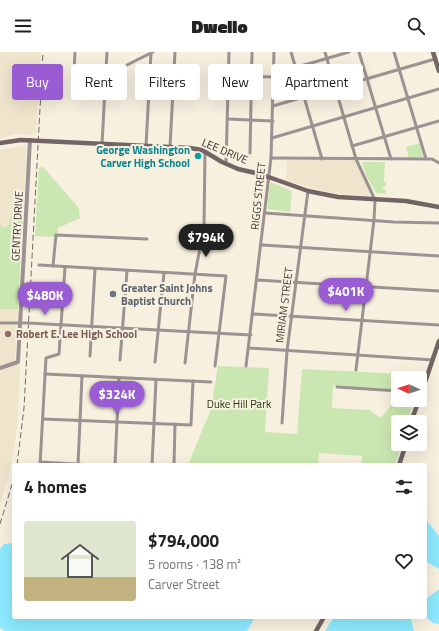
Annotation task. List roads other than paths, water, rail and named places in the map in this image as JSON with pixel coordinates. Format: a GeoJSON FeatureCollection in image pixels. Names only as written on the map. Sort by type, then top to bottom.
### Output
{"type":"FeatureCollection","features":[{"type":"Feature","properties":{"kind":"main road"},"geometry":{"type":"LineString","coordinates":[[433,52],[439,71]]}},
{"type":"Feature","properties":{"kind":"main road","name":"LEE DRIVE"},"geometry":{"type":"LineString","coordinates":[[0,143],[30,140],[190,148],[205,152],[226,164],[308,191],[338,197],[406,201],[439,207]]}},
{"type":"Feature","properties":{"kind":"main road"},"geometry":{"type":"LineString","coordinates":[[427,376],[439,341]]}},
{"type":"Feature","properties":{"kind":"main road"},"geometry":{"type":"LineString","coordinates":[[400,463],[404,451]]}},
{"type":"Feature","properties":{"kind":"main road"},"geometry":{"type":"LineString","coordinates":[[316,631],[319,628]]}},
{"type":"Feature","properties":{"kind":"street"},"geometry":{"type":"LineString","coordinates":[[74,64],[75,52]]}},
{"type":"Feature","properties":{"kind":"street"},"geometry":{"type":"LineString","coordinates":[[106,64],[107,52]]}},
{"type":"Feature","properties":{"kind":"street"},"geometry":{"type":"LineString","coordinates":[[127,65],[152,52]]}},
{"type":"Feature","properties":{"kind":"street"},"geometry":{"type":"LineString","coordinates":[[146,146],[152,52]]}},
{"type":"Feature","properties":{"kind":"street"},"geometry":{"type":"LineString","coordinates":[[170,147],[175,52]]}},
{"type":"Feature","properties":{"kind":"street"},"geometry":{"type":"LineString","coordinates":[[228,64],[229,52]]}},
{"type":"Feature","properties":{"kind":"street"},"geometry":{"type":"LineString","coordinates":[[252,52],[252,64]]}},
{"type":"Feature","properties":{"kind":"street","name":"RIGGS STREET"},"geometry":{"type":"LineString","coordinates":[[274,52],[274,64]]}},
{"type":"Feature","properties":{"kind":"street"},"geometry":{"type":"LineString","coordinates":[[291,52],[294,64]]}},
{"type":"Feature","properties":{"kind":"street"},"geometry":{"type":"LineString","coordinates":[[325,52],[329,64]]}},
{"type":"Feature","properties":{"kind":"street"},"geometry":{"type":"LineString","coordinates":[[308,64],[348,52]]}},
{"type":"Feature","properties":{"kind":"street"},"geometry":{"type":"LineString","coordinates":[[359,52],[391,159]]}},
{"type":"Feature","properties":{"kind":"street"},"geometry":{"type":"LineString","coordinates":[[394,52],[426,159]]}},
{"type":"Feature","properties":{"kind":"street"},"geometry":{"type":"LineString","coordinates":[[363,80],[435,58]]}},
{"type":"Feature","properties":{"kind":"street"},"geometry":{"type":"LineString","coordinates":[[272,138],[439,89]]}},
{"type":"Feature","properties":{"kind":"street"},"geometry":{"type":"LineString","coordinates":[[102,144],[105,100]]}},
{"type":"Feature","properties":{"kind":"street"},"geometry":{"type":"LineString","coordinates":[[226,164],[228,100]]}},
{"type":"Feature","properties":{"kind":"street"},"geometry":{"type":"LineString","coordinates":[[250,153],[251,100]]}},
{"type":"Feature","properties":{"kind":"street","name":"RIGGS STREET"},"geometry":{"type":"LineString","coordinates":[[246,366],[269,178],[273,100]]}},
{"type":"Feature","properties":{"kind":"street"},"geometry":{"type":"LineString","coordinates":[[273,106],[294,100]]}},
{"type":"Feature","properties":{"kind":"street"},"geometry":{"type":"LineString","coordinates":[[305,100],[322,158]]}},
{"type":"Feature","properties":{"kind":"street"},"geometry":{"type":"LineString","coordinates":[[339,100],[356,159],[375,200],[374,220],[356,370]]}},
{"type":"Feature","properties":{"kind":"street"},"geometry":{"type":"LineString","coordinates":[[228,119],[273,121]]}},
{"type":"Feature","properties":{"kind":"street"},"geometry":{"type":"LineString","coordinates":[[352,146],[439,121]]}},
{"type":"Feature","properties":{"kind":"street","name":"GENTRY DRIVE"},"geometry":{"type":"LineString","coordinates":[[0,368],[18,362],[30,140]]}},
{"type":"Feature","properties":{"kind":"street"},"geometry":{"type":"LineString","coordinates":[[185,363],[195,274],[204,227],[205,152]]}},
{"type":"Feature","properties":{"kind":"street"},"geometry":{"type":"LineString","coordinates":[[271,158],[432,159],[439,163]]}},
{"type":"Feature","properties":{"kind":"street","name":"MIRIAM STREET"},"geometry":{"type":"LineString","coordinates":[[282,423],[287,351],[303,215],[308,191]]}},
{"type":"Feature","properties":{"kind":"street"},"geometry":{"type":"LineString","coordinates":[[265,213],[439,223]]}},
{"type":"Feature","properties":{"kind":"street"},"geometry":{"type":"LineString","coordinates":[[53,266],[56,235],[147,240]]}},
{"type":"Feature","properties":{"kind":"street"},"geometry":{"type":"LineString","coordinates":[[262,245],[370,253],[439,256]]}},
{"type":"Feature","properties":{"kind":"street"},"geometry":{"type":"LineString","coordinates":[[39,265],[226,276],[215,366]]}},
{"type":"Feature","properties":{"kind":"street"},"geometry":{"type":"LineString","coordinates":[[40,463],[46,358],[54,357],[59,354],[65,267]]}},
{"type":"Feature","properties":{"kind":"street"},"geometry":{"type":"LineString","coordinates":[[90,356],[95,269]]}},
{"type":"Feature","properties":{"kind":"street"},"geometry":{"type":"LineString","coordinates":[[120,360],[127,271]]}},
{"type":"Feature","properties":{"kind":"street"},"geometry":{"type":"LineString","coordinates":[[155,362],[164,273]]}},
{"type":"Feature","properties":{"kind":"street"},"geometry":{"type":"LineString","coordinates":[[257,280],[366,288],[439,291]]}},
{"type":"Feature","properties":{"kind":"street"},"geometry":{"type":"LineString","coordinates":[[253,314],[439,325]]}},
{"type":"Feature","properties":{"kind":"street"},"geometry":{"type":"LineString","coordinates":[[0,323],[251,335]]}},
{"type":"Feature","properties":{"kind":"street"},"geometry":{"type":"LineString","coordinates":[[249,348],[433,360]]}},
{"type":"Feature","properties":{"kind":"street"},"geometry":{"type":"LineString","coordinates":[[45,374],[211,382]]}},
{"type":"Feature","properties":{"kind":"street"},"geometry":{"type":"LineString","coordinates":[[78,463],[82,376]]}},
{"type":"Feature","properties":{"kind":"street"},"geometry":{"type":"LineString","coordinates":[[115,463],[119,378]]}},
{"type":"Feature","properties":{"kind":"street"},"geometry":{"type":"LineString","coordinates":[[152,463],[156,380]]}},
{"type":"Feature","properties":{"kind":"street"},"geometry":{"type":"LineString","coordinates":[[43,419],[191,425],[193,381]]}},
{"type":"Feature","properties":{"kind":"street"},"geometry":{"type":"LineString","coordinates":[[337,387],[391,391]]}},
{"type":"Feature","properties":{"kind":"street"},"geometry":{"type":"LineString","coordinates":[[174,463],[175,424]]}},
{"type":"Feature","properties":{"kind":"water"},"geometry":{"type":"Polygon","coordinates":[[[427,521],[439,536],[439,569],[427,562],[427,521]]]}},
{"type":"Feature","properties":{"kind":"water"},"geometry":{"type":"Polygon","coordinates":[[[12,543],[12,619],[254,619],[247,631],[5,631],[0,628],[0,549],[4,544],[12,543]]]}},
{"type":"Feature","properties":{"kind":"water"},"geometry":{"type":"Polygon","coordinates":[[[439,589],[439,624],[433,623],[427,618],[427,598],[439,589]]]}},
{"type":"Feature","properties":{"kind":"water"},"geometry":{"type":"Polygon","coordinates":[[[333,619],[411,619],[414,631],[325,631],[333,619]]]}},
{"type":"Feature","properties":{"kind":"railway"},"geometry":{"type":"LineString","coordinates":[[17,463],[24,408],[43,52]]}},
{"type":"Feature","properties":{"kind":"railway"},"geometry":{"type":"LineString","coordinates":[[0,524],[12,485]]}},
{"type":"Feature","properties":{"kind":"place","name":"George Washington Carver High School"},"geometry":{"type":"Point","coordinates":[198,156]}},
{"type":"Feature","properties":{"kind":"place","name":"Greater Saint Johns Baptist Church"},"geometry":{"type":"Point","coordinates":[113,294]}},
{"type":"Feature","properties":{"kind":"place","name":"Robert E. Lee High School"},"geometry":{"type":"Point","coordinates":[8,334]}},
{"type":"Feature","properties":{"kind":"park label","name":"Duke Hill Park"},"geometry":{"type":"Point","coordinates":[239,404]}}]}
